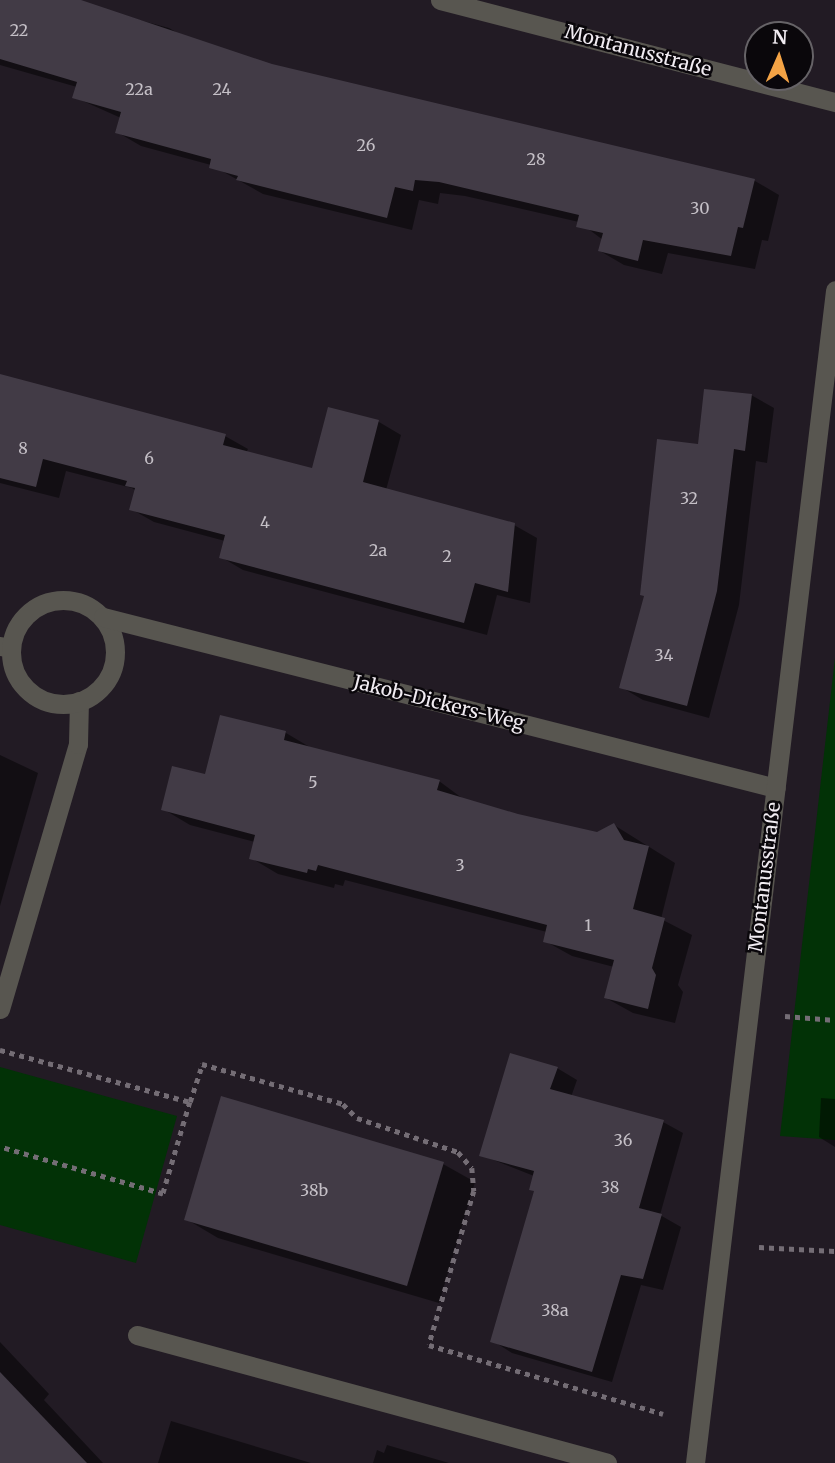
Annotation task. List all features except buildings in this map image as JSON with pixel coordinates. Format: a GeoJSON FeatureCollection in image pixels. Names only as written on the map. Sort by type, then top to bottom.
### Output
{"type":"FeatureCollection","features":[{"type":"Feature","properties":{"kind":"street","name":"Montanusstraße"},"geometry":{"type":"LineString","coordinates":[[440,0],[835,103]]}},
{"type":"Feature","properties":{"kind":"street","name":"Montanusstraße"},"geometry":{"type":"LineString","coordinates":[[695,1463],[835,290]]}},
{"type":"Feature","properties":{"kind":"street","name":"Jakob-Dickers-Weg"},"geometry":{"type":"LineString","coordinates":[[79,701],[54,703],[32,694],[16,675],[6,647],[27,613],[52,601],[81,603],[103,617],[776,788]]}},
{"type":"Feature","properties":{"kind":"street"},"geometry":{"type":"LineString","coordinates":[[0,1009],[78,744],[79,701],[102,685],[114,660],[110,629],[103,617]]}},
{"type":"Feature","properties":{"kind":"street"},"geometry":{"type":"LineString","coordinates":[[137,1335],[607,1463]]}},
{"type":"Feature","properties":{"kind":"path"},"geometry":{"type":"LineString","coordinates":[[749,1013],[835,1020]]}},
{"type":"Feature","properties":{"kind":"path"},"geometry":{"type":"LineString","coordinates":[[0,1050],[190,1102]]}},
{"type":"Feature","properties":{"kind":"path"},"geometry":{"type":"LineString","coordinates":[[0,1147],[163,1194],[202,1064],[343,1104],[357,1118],[458,1152],[472,1168],[474,1191],[429,1345],[700,1426]]}},
{"type":"Feature","properties":{"kind":"path"},"geometry":{"type":"LineString","coordinates":[[723,1245],[835,1251]]}},
{"type":"Feature","properties":{"kind":"green space"},"geometry":{"type":"Polygon","coordinates":[[[835,658],[835,1140],[780,1136],[835,658]]]}},
{"type":"Feature","properties":{"kind":"green space"},"geometry":{"type":"Polygon","coordinates":[[[0,1067],[177,1116],[136,1263],[0,1225],[0,1067]]]}}]}
